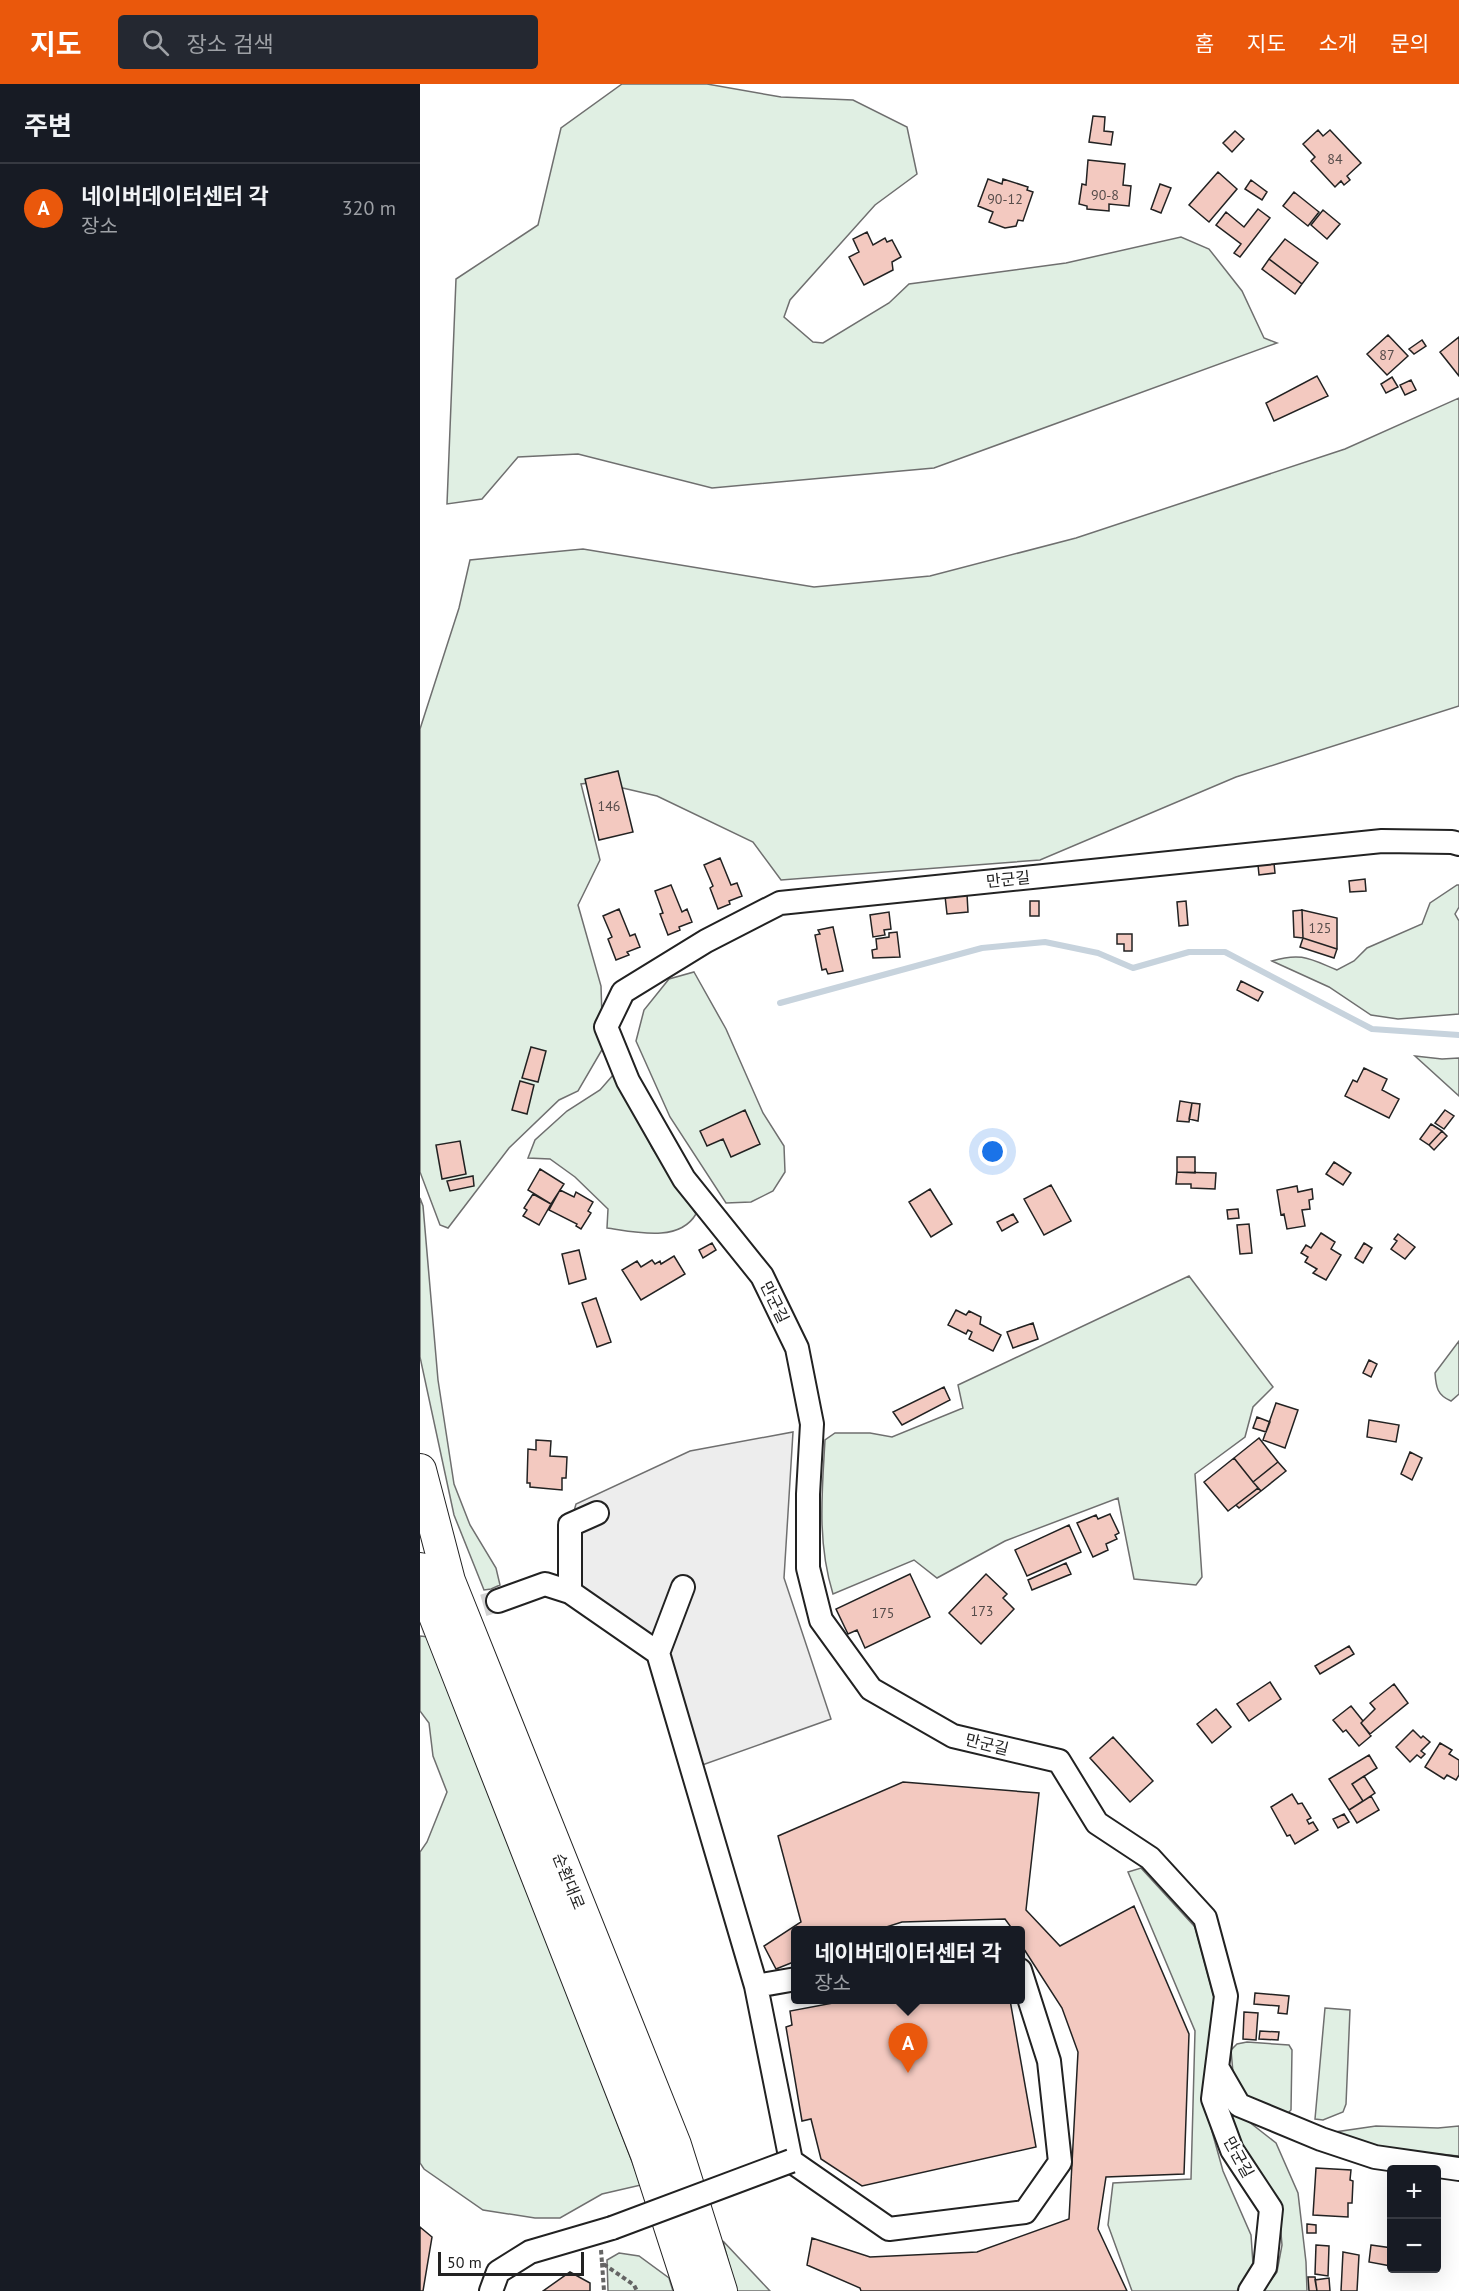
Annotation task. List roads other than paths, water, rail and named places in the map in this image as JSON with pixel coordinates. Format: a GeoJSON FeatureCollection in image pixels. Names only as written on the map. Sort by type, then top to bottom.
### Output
{"type":"FeatureCollection","features":[{"type":"Feature","properties":{"kind":"highway","name":"순환대로"},"geometry":{"type":"LineString","coordinates":[[420,1470],[449,1581],[675,2145],[721,2291]]}},
{"type":"Feature","properties":{"kind":"highway","name":"순환대로"},"geometry":{"type":"LineString","coordinates":[[420,1569],[437,1619],[647,2155],[691,2291]]}},
{"type":"Feature","properties":{"kind":"street","name":"만군길"},"geometry":{"type":"LineString","coordinates":[[1250,2291],[1265,2267],[1270,2209],[1232,2150],[1213,2099],[1226,1996],[1205,1918],[1150,1858],[1097,1822],[1059,1761],[953,1736],[871,1689],[821,1620],[808,1568],[808,1494],[812,1424],[797,1348],[762,1276],[684,1179],[628,1081],[606,1026],[623,992],[706,941],[780,903],[1382,841],[1459,844]]}},
{"type":"Feature","properties":{"kind":"street"},"geometry":{"type":"LineString","coordinates":[[570,1592],[570,1525],[597,1513]]}},
{"type":"Feature","properties":{"kind":"street"},"geometry":{"type":"LineString","coordinates":[[498,1601],[545,1584],[570,1592],[658,1653]]}},
{"type":"Feature","properties":{"kind":"street"},"geometry":{"type":"LineString","coordinates":[[683,1587],[658,1653],[756,1986],[790,2162],[889,2229],[1025,2212],[1060,2162],[1049,2061],[1025,1987]]}},
{"type":"Feature","properties":{"kind":"street"},"geometry":{"type":"LineString","coordinates":[[756,1986],[791,1980]]}},
{"type":"Feature","properties":{"kind":"street"},"geometry":{"type":"LineString","coordinates":[[1217,2067],[1239,2105],[1321,2139],[1375,2157],[1459,2169]]}},
{"type":"Feature","properties":{"kind":"street"},"geometry":{"type":"LineString","coordinates":[[491,2291],[498,2272],[530,2252],[606,2229],[790,2162]]}},
{"type":"Feature","properties":{"kind":"waterway"},"geometry":{"type":"LineString","coordinates":[[780,1003],[982,948],[1045,942],[1098,953],[1133,968],[1189,952],[1225,952],[1372,1029],[1459,1035]]}},
{"type":"Feature","properties":{"kind":"tunnel"},"geometry":{"type":"LineString","coordinates":[[420,1624],[498,1601]]}},
{"type":"Feature","properties":{"kind":"place","name":"네이버데이터센터 각"},"geometry":{"type":"Point","coordinates":[908,2073]}}]}
